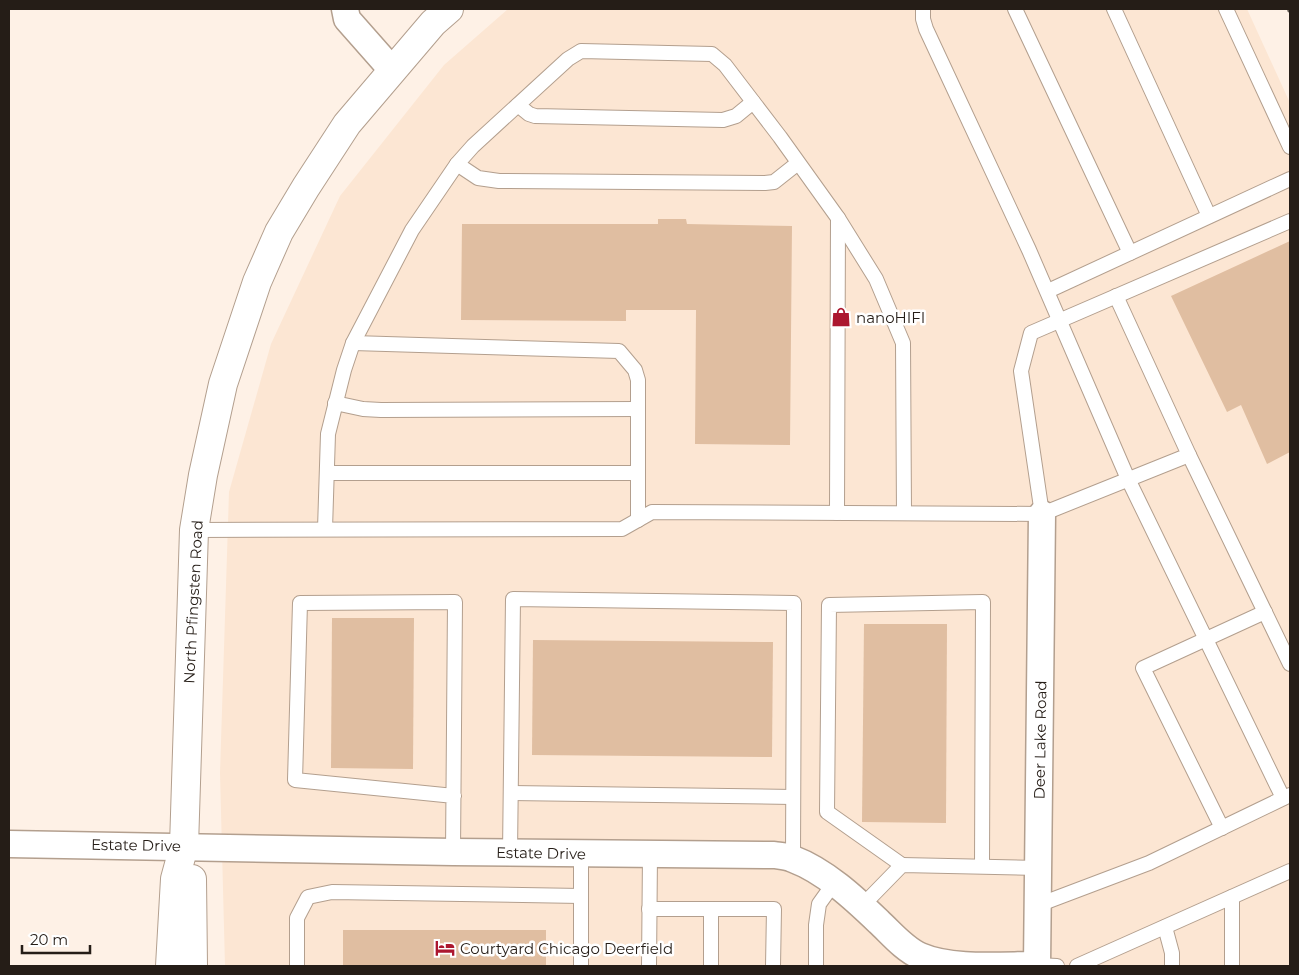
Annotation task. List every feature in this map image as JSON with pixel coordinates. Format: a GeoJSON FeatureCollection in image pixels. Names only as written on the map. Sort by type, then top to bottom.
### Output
{"type":"FeatureCollection","features":[{"type":"Feature","properties":{"kind":"street"},"geometry":{"type":"LineString","coordinates":[[345,9],[347,19],[392,70]]}},
{"type":"Feature","properties":{"kind":"street","name":"North Pfingsten Road"},"geometry":{"type":"LineString","coordinates":[[170,966],[175,879],[184,846],[194,530],[203,475],[223,384],[264,266],[279,232],[306,187],[347,124],[433,23],[449,9]]}},
{"type":"Feature","properties":{"kind":"street","name":"Deer Lake Road"},"geometry":{"type":"LineString","coordinates":[[1042,514],[1038,905],[1044,966]]}},
{"type":"Feature","properties":{"kind":"street","name":"Estate Drive"},"geometry":{"type":"LineString","coordinates":[[9,844],[510,853],[774,855],[793,858],[817,871],[862,906],[898,941],[919,956],[956,964],[1044,966]]}},
{"type":"Feature","properties":{"kind":"street","name":"North Pfingsten Road"},"geometry":{"type":"LineString","coordinates":[[184,846],[192,879],[193,966]]}},
{"type":"Feature","properties":{"kind":"lane"},"geometry":{"type":"LineString","coordinates":[[923,9],[926,29],[1048,291],[1128,479],[1286,797],[1149,863],[1038,905]]}},
{"type":"Feature","properties":{"kind":"lane"},"geometry":{"type":"LineString","coordinates":[[1016,9],[1130,253]]}},
{"type":"Feature","properties":{"kind":"lane"},"geometry":{"type":"LineString","coordinates":[[1114,9],[1209,216]]}},
{"type":"Feature","properties":{"kind":"lane"},"geometry":{"type":"LineString","coordinates":[[1226,9],[1290,147]]}},
{"type":"Feature","properties":{"kind":"lane"},"geometry":{"type":"LineString","coordinates":[[325,529],[328,434],[335,404],[353,344],[412,230],[457,164],[568,59],[581,51],[712,54],[725,65],[838,218],[876,279],[903,343],[904,513]]}},
{"type":"Feature","properties":{"kind":"lane"},"geometry":{"type":"LineString","coordinates":[[518,105],[529,114],[535,116],[723,120],[736,116],[753,102]]}},
{"type":"Feature","properties":{"kind":"lane"},"geometry":{"type":"LineString","coordinates":[[457,164],[478,178],[499,181],[765,183],[774,182],[798,163]]}},
{"type":"Feature","properties":{"kind":"lane"},"geometry":{"type":"LineString","coordinates":[[1048,291],[1290,179]]}},
{"type":"Feature","properties":{"kind":"lane"},"geometry":{"type":"LineString","coordinates":[[837,513],[838,218]]}},
{"type":"Feature","properties":{"kind":"lane"},"geometry":{"type":"LineString","coordinates":[[1042,514],[1021,371],[1031,333],[1290,221]]}},
{"type":"Feature","properties":{"kind":"lane"},"geometry":{"type":"LineString","coordinates":[[1116,296],[1188,455],[1290,664]]}},
{"type":"Feature","properties":{"kind":"lane"},"geometry":{"type":"LineString","coordinates":[[353,344],[619,351],[635,370],[638,380],[638,520]]}},
{"type":"Feature","properties":{"kind":"lane"},"geometry":{"type":"LineString","coordinates":[[335,404],[363,410],[638,410]]}},
{"type":"Feature","properties":{"kind":"lane"},"geometry":{"type":"LineString","coordinates":[[194,530],[622,529],[652,512],[1042,514],[1188,455]]}},
{"type":"Feature","properties":{"kind":"lane"},"geometry":{"type":"LineString","coordinates":[[327,473],[638,473]]}},
{"type":"Feature","properties":{"kind":"lane"},"geometry":{"type":"LineString","coordinates":[[510,853],[513,600],[745,602],[794,603],[793,858]]}},
{"type":"Feature","properties":{"kind":"lane"},"geometry":{"type":"LineString","coordinates":[[453,852],[454,796],[456,602],[300,603],[296,780],[454,796]]}},
{"type":"Feature","properties":{"kind":"lane"},"geometry":{"type":"LineString","coordinates":[[982,866],[983,602],[830,605],[827,812],[902,865],[1038,868]]}},
{"type":"Feature","properties":{"kind":"lane"},"geometry":{"type":"LineString","coordinates":[[1222,828],[1143,668],[1265,612]]}},
{"type":"Feature","properties":{"kind":"lane"},"geometry":{"type":"LineString","coordinates":[[511,793],[793,797]]}},
{"type":"Feature","properties":{"kind":"lane"},"geometry":{"type":"LineString","coordinates":[[581,854],[581,966]]}},
{"type":"Feature","properties":{"kind":"lane"},"geometry":{"type":"LineString","coordinates":[[649,966],[650,854]]}},
{"type":"Feature","properties":{"kind":"lane"},"geometry":{"type":"LineString","coordinates":[[862,906],[902,865]]}},
{"type":"Feature","properties":{"kind":"lane"},"geometry":{"type":"LineString","coordinates":[[1077,966],[1105,960],[1165,927],[1290,871]]}},
{"type":"Feature","properties":{"kind":"lane"},"geometry":{"type":"LineString","coordinates":[[816,966],[816,925],[819,904],[834,883]]}},
{"type":"Feature","properties":{"kind":"lane"},"geometry":{"type":"LineString","coordinates":[[297,966],[297,918],[308,897],[332,892],[581,896]]}},
{"type":"Feature","properties":{"kind":"lane"},"geometry":{"type":"LineString","coordinates":[[1232,897],[1232,966]]}},
{"type":"Feature","properties":{"kind":"lane"},"geometry":{"type":"LineString","coordinates":[[649,909],[774,910],[773,966]]}},
{"type":"Feature","properties":{"kind":"lane"},"geometry":{"type":"LineString","coordinates":[[711,909],[711,966]]}},
{"type":"Feature","properties":{"kind":"lane"},"geometry":{"type":"LineString","coordinates":[[1165,927],[1172,953],[1172,966]]}},
{"type":"Feature","properties":{"kind":"shaded area"},"geometry":{"type":"Polygon","coordinates":[[[508,9],[1247,9],[1290,103],[1290,966],[225,966],[220,773],[229,492],[271,344],[340,196],[444,65],[508,9]]]}},
{"type":"Feature","properties":{"kind":"building"},"geometry":{"type":"Polygon","coordinates":[[[658,219],[686,219],[687,224],[792,226],[790,445],[695,444],[696,310],[626,310],[626,321],[461,320],[462,224],[658,224],[658,219]]]}},
{"type":"Feature","properties":{"kind":"building"},"geometry":{"type":"Polygon","coordinates":[[[1290,241],[1290,452],[1267,464],[1241,405],[1227,412],[1171,296],[1290,241]]]}},
{"type":"Feature","properties":{"kind":"building"},"geometry":{"type":"Polygon","coordinates":[[[332,618],[414,618],[413,769],[331,768],[332,618]]]}},
{"type":"Feature","properties":{"kind":"building"},"geometry":{"type":"Polygon","coordinates":[[[864,624],[947,624],[946,823],[862,822],[864,624]]]}},
{"type":"Feature","properties":{"kind":"building"},"geometry":{"type":"Polygon","coordinates":[[[533,640],[773,642],[772,757],[532,755],[533,640]]]}},
{"type":"Feature","properties":{"kind":"building","name":"Courtyard Chicago Deerfield"},"geometry":{"type":"Polygon","coordinates":[[[343,930],[546,930],[546,966],[343,966],[343,930]]]}},
{"type":"Feature","properties":{"kind":"place","name":"nanoHIFI"},"geometry":{"type":"Point","coordinates":[841,317]}},
{"type":"Feature","properties":{"kind":"place","name":"Courtyard Chicago Deerfield"},"geometry":{"type":"Point","coordinates":[445,948]}}]}
